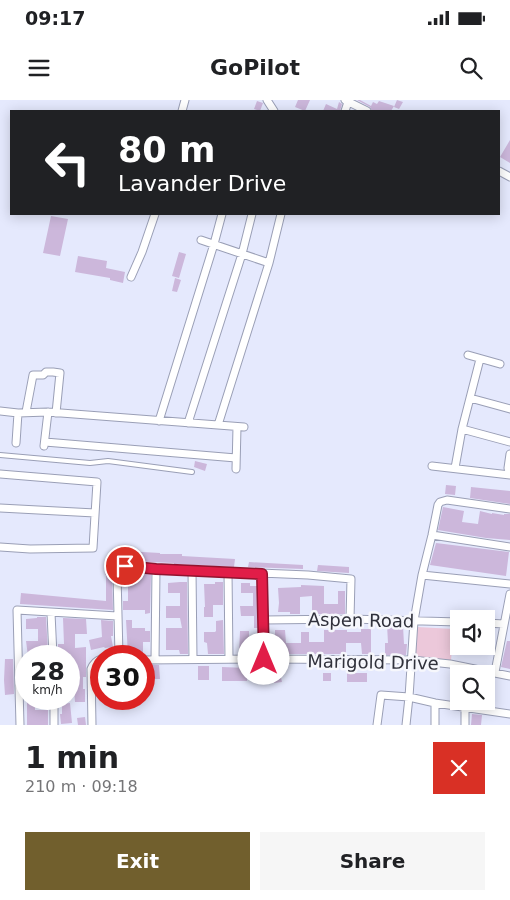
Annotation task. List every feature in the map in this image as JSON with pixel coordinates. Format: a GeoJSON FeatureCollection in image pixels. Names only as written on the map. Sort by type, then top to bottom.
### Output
{"type":"FeatureCollection","features":[{"type":"Feature","properties":{"kind":"street"},"geometry":{"type":"LineString","coordinates":[[347,101],[365,110]]}},
{"type":"Feature","properties":{"kind":"street"},"geometry":{"type":"LineString","coordinates":[[131,277],[156,215]]}},
{"type":"Feature","properties":{"kind":"street"},"geometry":{"type":"LineString","coordinates":[[159,421],[222,215]]}},
{"type":"Feature","properties":{"kind":"street"},"geometry":{"type":"LineString","coordinates":[[188,423],[242,254],[252,215]]}},
{"type":"Feature","properties":{"kind":"street"},"geometry":{"type":"LineString","coordinates":[[218,425],[269,263],[281,215]]}},
{"type":"Feature","properties":{"kind":"street"},"geometry":{"type":"LineString","coordinates":[[201,240],[269,263]]}},
{"type":"Feature","properties":{"kind":"street"},"geometry":{"type":"LineString","coordinates":[[468,355],[500,364]]}},
{"type":"Feature","properties":{"kind":"street"},"geometry":{"type":"LineString","coordinates":[[455,468],[462,429],[480,358]]}},
{"type":"Feature","properties":{"kind":"street"},"geometry":{"type":"LineString","coordinates":[[16,443],[33,375],[43,376],[46,372],[60,373],[56,413]]}},
{"type":"Feature","properties":{"kind":"street"},"geometry":{"type":"LineString","coordinates":[[470,398],[510,409]]}},
{"type":"Feature","properties":{"kind":"street"},"geometry":{"type":"LineString","coordinates":[[0,410],[241,427],[236,469]]}},
{"type":"Feature","properties":{"kind":"street"},"geometry":{"type":"LineString","coordinates":[[48,412],[45,444],[236,458]]}},
{"type":"Feature","properties":{"kind":"street"},"geometry":{"type":"LineString","coordinates":[[462,429],[510,442]]}},
{"type":"Feature","properties":{"kind":"street"},"geometry":{"type":"LineString","coordinates":[[432,466],[510,475],[508,468],[509,459]]}},
{"type":"Feature","properties":{"kind":"street"},"geometry":{"type":"LineString","coordinates":[[0,474],[97,482],[92,548],[30,549],[0,547]]}},
{"type":"Feature","properties":{"kind":"street"},"geometry":{"type":"LineString","coordinates":[[406,725],[414,620],[438,505],[440,502],[447,500],[510,510]]}},
{"type":"Feature","properties":{"kind":"street"},"geometry":{"type":"LineString","coordinates":[[0,508],[94,513]]}},
{"type":"Feature","properties":{"kind":"street"},"geometry":{"type":"LineString","coordinates":[[432,535],[510,547]]}},
{"type":"Feature","properties":{"kind":"street"},"geometry":{"type":"LineString","coordinates":[[118,645],[117,574],[119,569],[125,566],[308,575],[351,579],[350,619]]}},
{"type":"Feature","properties":{"kind":"street"},"geometry":{"type":"LineString","coordinates":[[155,660],[156,569]]}},
{"type":"Feature","properties":{"kind":"street"},"geometry":{"type":"LineString","coordinates":[[192,570],[193,659]]}},
{"type":"Feature","properties":{"kind":"street"},"geometry":{"type":"LineString","coordinates":[[228,572],[229,660]]}},
{"type":"Feature","properties":{"kind":"street"},"geometry":{"type":"LineString","coordinates":[[262,574],[264,659]]}},
{"type":"Feature","properties":{"kind":"street"},"geometry":{"type":"LineString","coordinates":[[422,575],[510,584]]}},
{"type":"Feature","properties":{"kind":"street"},"geometry":{"type":"LineString","coordinates":[[495,672],[510,594]]}},
{"type":"Feature","properties":{"kind":"street"},"geometry":{"type":"LineString","coordinates":[[20,725],[17,610],[117,616]]}},
{"type":"Feature","properties":{"kind":"street"},"geometry":{"type":"LineString","coordinates":[[51,612],[52,645]]}},
{"type":"Feature","properties":{"kind":"street","name":"Aspen Road"},"geometry":{"type":"LineString","coordinates":[[264,620],[350,619],[450,622]]}},
{"type":"Feature","properties":{"kind":"street"},"geometry":{"type":"LineString","coordinates":[[495,624],[504,624]]}},
{"type":"Feature","properties":{"kind":"street","name":"Marigold Drive"},"geometry":{"type":"LineString","coordinates":[[155,660],[412,660],[456,665]]}},
{"type":"Feature","properties":{"kind":"street","name":"Marigold Drive"},"geometry":{"type":"LineString","coordinates":[[495,672],[510,676]]}},
{"type":"Feature","properties":{"kind":"street"},"geometry":{"type":"LineString","coordinates":[[377,725],[381,695],[409,697],[450,705]]}},
{"type":"Feature","properties":{"kind":"street"},"geometry":{"type":"LineString","coordinates":[[435,703],[435,725]]}},
{"type":"Feature","properties":{"kind":"street"},"geometry":{"type":"LineString","coordinates":[[54,710],[54,725]]}},
{"type":"Feature","properties":{"kind":"street"},"geometry":{"type":"LineString","coordinates":[[92,710],[92,725]]}},
{"type":"Feature","properties":{"kind":"street"},"geometry":{"type":"LineString","coordinates":[[465,710],[465,725]]}},
{"type":"Feature","properties":{"kind":"street"},"geometry":{"type":"LineString","coordinates":[[484,710],[510,714]]}},
{"type":"Feature","properties":{"kind":"lane"},"geometry":{"type":"LineString","coordinates":[[0,455],[90,463],[108,461],[192,472]]}},
{"type":"Feature","properties":{"kind":"shaded area"},"geometry":{"type":"Polygon","coordinates":[[[417,627],[450,629],[451,660],[415,658],[417,627]]]}},
{"type":"Feature","properties":{"kind":"building"},"geometry":{"type":"Polygon","coordinates":[[[298,100],[310,100],[305,110],[295,107],[298,100]]]}},
{"type":"Feature","properties":{"kind":"building"},"geometry":{"type":"Polygon","coordinates":[[[357,100],[371,106],[373,102],[377,104],[379,101],[394,106],[392,110],[372,110],[370,107],[357,100]]]}},
{"type":"Feature","properties":{"kind":"building"},"geometry":{"type":"Polygon","coordinates":[[[397,100],[403,102],[399,109],[394,107],[397,100]]]}},
{"type":"Feature","properties":{"kind":"building"},"geometry":{"type":"Polygon","coordinates":[[[257,101],[263,103],[260,110],[254,109],[257,101]]]}},
{"type":"Feature","properties":{"kind":"building"},"geometry":{"type":"Polygon","coordinates":[[[339,102],[342,104],[340,110],[323,110],[326,104],[337,109],[339,102]]]}},
{"type":"Feature","properties":{"kind":"building"},"geometry":{"type":"Polygon","coordinates":[[[510,140],[510,163],[500,157],[510,140]]]}},
{"type":"Feature","properties":{"kind":"building"},"geometry":{"type":"Polygon","coordinates":[[[51,216],[68,219],[60,256],[43,253],[51,216]]]}},
{"type":"Feature","properties":{"kind":"building"},"geometry":{"type":"Polygon","coordinates":[[[179,252],[186,254],[179,278],[172,276],[179,252]]]}},
{"type":"Feature","properties":{"kind":"building"},"geometry":{"type":"Polygon","coordinates":[[[78,256],[107,261],[106,268],[125,272],[123,283],[110,280],[110,278],[75,272],[78,256]]]}},
{"type":"Feature","properties":{"kind":"building"},"geometry":{"type":"Polygon","coordinates":[[[175,278],[181,280],[177,292],[172,291],[175,278]]]}},
{"type":"Feature","properties":{"kind":"building"},"geometry":{"type":"Polygon","coordinates":[[[195,461],[207,464],[205,471],[194,467],[195,461]]]}},
{"type":"Feature","properties":{"kind":"building"},"geometry":{"type":"Polygon","coordinates":[[[446,485],[456,486],[455,495],[445,494],[446,485]]]}},
{"type":"Feature","properties":{"kind":"building"},"geometry":{"type":"Polygon","coordinates":[[[471,487],[510,491],[510,504],[470,498],[471,487]]]}},
{"type":"Feature","properties":{"kind":"building"},"geometry":{"type":"Polygon","coordinates":[[[443,507],[464,511],[462,522],[478,524],[480,511],[492,514],[510,514],[510,540],[438,530],[443,507]]]}},
{"type":"Feature","properties":{"kind":"building"},"geometry":{"type":"Polygon","coordinates":[[[436,543],[509,552],[506,576],[430,565],[436,543]]]}},
{"type":"Feature","properties":{"kind":"building"},"geometry":{"type":"Polygon","coordinates":[[[125,551],[235,559],[234,567],[125,561],[125,551]]]}},
{"type":"Feature","properties":{"kind":"building"},"geometry":{"type":"Polygon","coordinates":[[[249,562],[303,565],[303,569],[248,567],[249,562]]]}},
{"type":"Feature","properties":{"kind":"building"},"geometry":{"type":"Polygon","coordinates":[[[114,563],[112,574],[113,610],[20,604],[21,593],[106,601],[105,564],[114,563]]]}},
{"type":"Feature","properties":{"kind":"building"},"geometry":{"type":"Polygon","coordinates":[[[318,565],[349,567],[349,573],[317,571],[318,565]]]}},
{"type":"Feature","properties":{"kind":"building"},"geometry":{"type":"Polygon","coordinates":[[[140,573],[151,574],[150,613],[145,614],[145,610],[123,610],[123,601],[128,601],[128,575],[140,575],[140,573]]]}},
{"type":"Feature","properties":{"kind":"building"},"geometry":{"type":"Polygon","coordinates":[[[187,582],[188,654],[180,654],[179,650],[166,650],[166,628],[182,628],[180,618],[166,618],[166,606],[180,606],[180,593],[168,593],[168,583],[187,582]]]}},
{"type":"Feature","properties":{"kind":"building"},"geometry":{"type":"Polygon","coordinates":[[[215,582],[223,582],[223,605],[213,605],[213,617],[204,617],[204,584],[215,584],[215,582]]]}},
{"type":"Feature","properties":{"kind":"building"},"geometry":{"type":"Polygon","coordinates":[[[241,583],[250,583],[250,586],[257,586],[258,628],[254,628],[254,616],[241,616],[240,606],[253,606],[253,593],[241,593],[241,583]]]}},
{"type":"Feature","properties":{"kind":"building"},"geometry":{"type":"Polygon","coordinates":[[[301,585],[324,586],[324,604],[338,604],[338,591],[345,591],[345,614],[312,614],[312,596],[300,597],[300,614],[278,612],[278,588],[301,587],[301,585]]]}},
{"type":"Feature","properties":{"kind":"building"},"geometry":{"type":"Polygon","coordinates":[[[46,617],[48,645],[27,645],[26,641],[38,641],[38,629],[26,629],[26,619],[46,617]]]}},
{"type":"Feature","properties":{"kind":"building"},"geometry":{"type":"Polygon","coordinates":[[[63,618],[86,619],[87,634],[75,634],[75,645],[58,645],[64,644],[63,618]]]}},
{"type":"Feature","properties":{"kind":"building"},"geometry":{"type":"Polygon","coordinates":[[[101,620],[113,621],[113,636],[111,636],[113,645],[90,645],[89,640],[102,637],[101,620]]]}},
{"type":"Feature","properties":{"kind":"building"},"geometry":{"type":"Polygon","coordinates":[[[126,620],[132,620],[132,628],[145,628],[145,631],[150,631],[150,642],[143,642],[143,645],[127,645],[126,620]]]}},
{"type":"Feature","properties":{"kind":"building"},"geometry":{"type":"Polygon","coordinates":[[[223,620],[224,654],[208,654],[207,643],[204,642],[204,632],[215,632],[216,621],[223,620]]]}},
{"type":"Feature","properties":{"kind":"building"},"geometry":{"type":"Polygon","coordinates":[[[387,625],[403,626],[404,644],[407,644],[406,655],[385,655],[385,643],[388,643],[387,625]]]}},
{"type":"Feature","properties":{"kind":"building"},"geometry":{"type":"Polygon","coordinates":[[[361,629],[371,629],[371,654],[362,654],[361,643],[346,643],[346,654],[275,654],[275,630],[285,630],[286,643],[301,643],[301,632],[309,632],[309,642],[324,642],[324,630],[361,632],[361,629]]]}},
{"type":"Feature","properties":{"kind":"building"},"geometry":{"type":"Polygon","coordinates":[[[240,631],[249,631],[249,644],[258,644],[259,654],[239,654],[240,631]]]}},
{"type":"Feature","properties":{"kind":"building"},"geometry":{"type":"Polygon","coordinates":[[[507,641],[510,641],[510,669],[501,667],[507,641]]]}},
{"type":"Feature","properties":{"kind":"building"},"geometry":{"type":"Polygon","coordinates":[[[86,647],[86,677],[83,677],[85,702],[80,702],[80,648],[86,647]]]}},
{"type":"Feature","properties":{"kind":"building"},"geometry":{"type":"Polygon","coordinates":[[[5,659],[13,659],[14,694],[5,695],[5,659]]]}},
{"type":"Feature","properties":{"kind":"building"},"geometry":{"type":"Polygon","coordinates":[[[155,665],[159,665],[160,679],[155,679],[155,665]]]}},
{"type":"Feature","properties":{"kind":"building"},"geometry":{"type":"Polygon","coordinates":[[[198,666],[209,666],[209,680],[198,680],[198,666]]]}},
{"type":"Feature","properties":{"kind":"building"},"geometry":{"type":"Polygon","coordinates":[[[222,667],[247,668],[247,681],[222,681],[222,667]]]}},
{"type":"Feature","properties":{"kind":"building"},"geometry":{"type":"Polygon","coordinates":[[[280,673],[282,682],[274,683],[273,674],[280,673]]]}},
{"type":"Feature","properties":{"kind":"building"},"geometry":{"type":"Polygon","coordinates":[[[323,673],[331,673],[331,681],[323,681],[323,673]]]}},
{"type":"Feature","properties":{"kind":"building"},"geometry":{"type":"Polygon","coordinates":[[[347,673],[367,673],[367,682],[347,682],[347,673]]]}},
{"type":"Feature","properties":{"kind":"building"},"geometry":{"type":"Polygon","coordinates":[[[27,710],[48,710],[48,725],[27,725],[27,710]]]}},
{"type":"Feature","properties":{"kind":"building"},"geometry":{"type":"Polygon","coordinates":[[[62,710],[71,710],[72,723],[61,724],[60,714],[62,714],[62,710]]]}},
{"type":"Feature","properties":{"kind":"building"},"geometry":{"type":"Polygon","coordinates":[[[472,714],[482,715],[481,725],[471,725],[472,714]]]}},
{"type":"Feature","properties":{"kind":"building"},"geometry":{"type":"Polygon","coordinates":[[[85,717],[86,725],[78,725],[77,718],[85,717]]]}},
{"type":"Feature","properties":{"kind":"route"},"geometry":{"type":"LineString","coordinates":[[125,566],[262,574],[264,659]]}}]}
